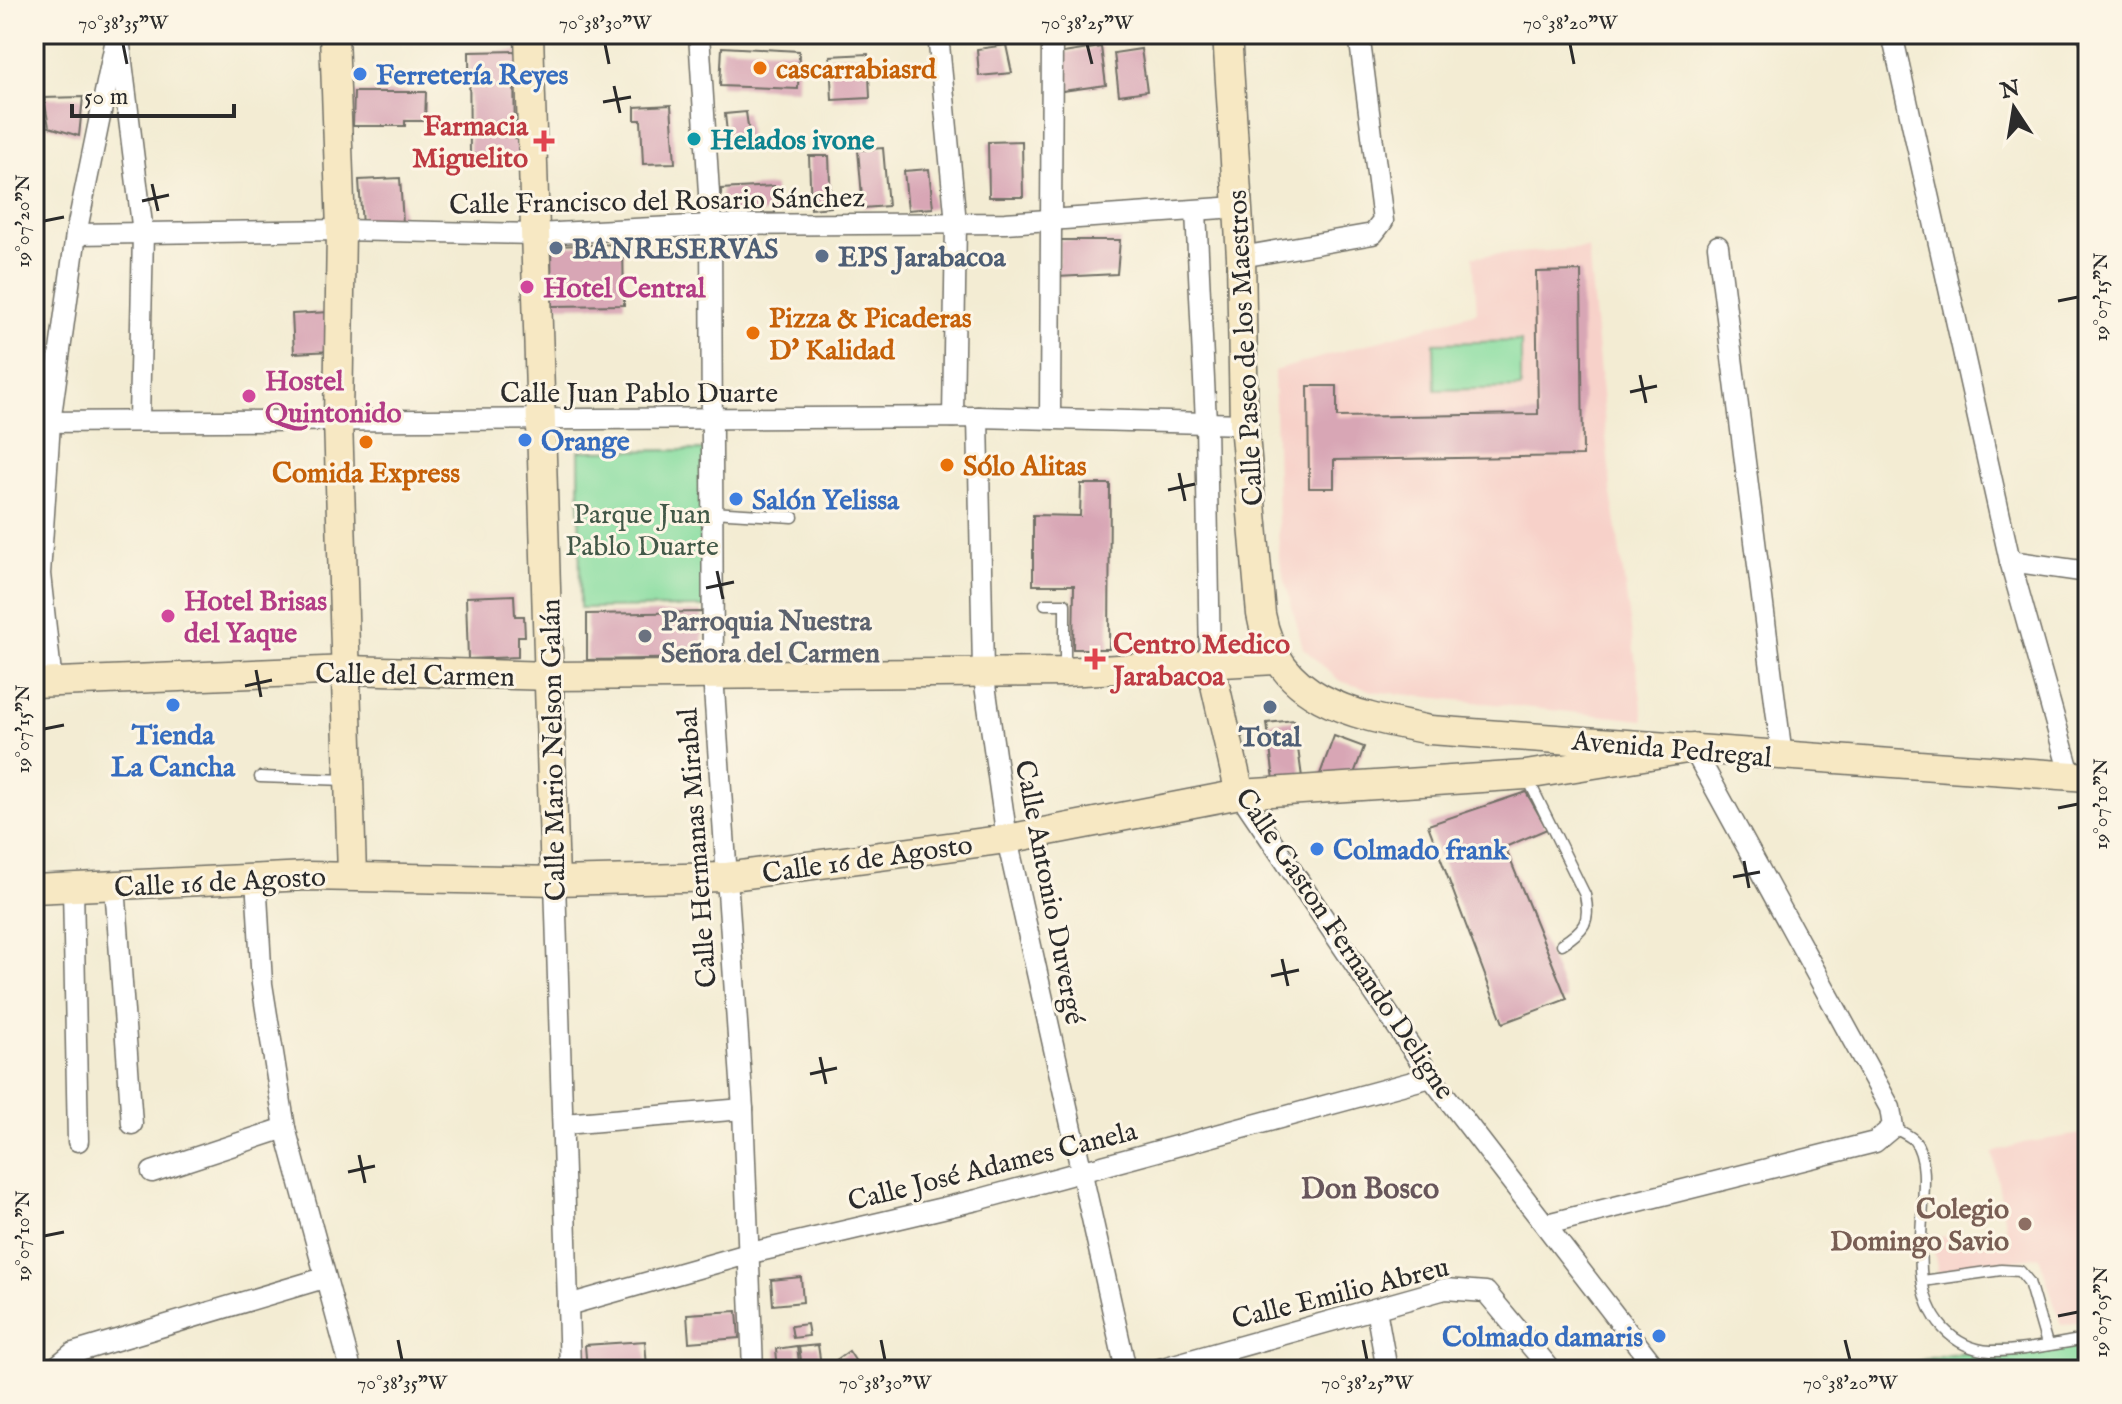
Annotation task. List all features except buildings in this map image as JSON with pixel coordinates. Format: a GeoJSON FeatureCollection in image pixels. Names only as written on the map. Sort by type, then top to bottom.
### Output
{"type":"FeatureCollection","features":[{"type":"Feature","properties":{"kind":"street"},"geometry":{"type":"LineString","coordinates":[[118,34],[143,233],[139,419]]}},
{"type":"Feature","properties":{"kind":"street"},"geometry":{"type":"LineString","coordinates":[[43,683],[40,574],[42,422],[76,234],[118,34]]}},
{"type":"Feature","properties":{"kind":"street"},"geometry":{"type":"LineString","coordinates":[[334,34],[341,230],[338,420],[352,875]]}},
{"type":"Feature","properties":{"kind":"street","name":"Calle Mario Nelson Galán"},"geometry":{"type":"LineString","coordinates":[[529,34],[570,1370]]}},
{"type":"Feature","properties":{"kind":"street","name":"Calle Hermanas Mirabal"},"geometry":{"type":"LineString","coordinates":[[699,34],[711,225],[713,675],[743,1109],[751,1253],[753,1370]]}},
{"type":"Feature","properties":{"kind":"street"},"geometry":{"type":"LineString","coordinates":[[938,34],[956,223],[953,417]]}},
{"type":"Feature","properties":{"kind":"street"},"geometry":{"type":"LineString","coordinates":[[1050,418],[1052,34]]}},
{"type":"Feature","properties":{"kind":"street","name":"Calle Paseo de los Maestros"},"geometry":{"type":"LineString","coordinates":[[1227,34],[1241,257],[1244,424],[1261,614],[1265,636],[1275,660]]}},
{"type":"Feature","properties":{"kind":"street"},"geometry":{"type":"LineString","coordinates":[[1241,257],[1373,234],[1383,221],[1359,34]]}},
{"type":"Feature","properties":{"kind":"street"},"geometry":{"type":"LineString","coordinates":[[1892,34],[2010,561],[2079,775]]}},
{"type":"Feature","properties":{"kind":"street","name":"Calle Francisco del Rosario Sánchez"},"geometry":{"type":"LineString","coordinates":[[76,234],[341,230],[537,234],[711,225],[1050,220],[1237,207]]}},
{"type":"Feature","properties":{"kind":"street","name":"Calle Gaston Fernando Deligne"},"geometry":{"type":"LineString","coordinates":[[1196,211],[1206,422],[1210,663],[1240,794],[1431,1077],[1657,1370]]}},
{"type":"Feature","properties":{"kind":"street"},"geometry":{"type":"LineString","coordinates":[[1718,246],[1782,757]]}},
{"type":"Feature","properties":{"kind":"street","name":"Calle Juan Pablo Duarte"},"geometry":{"type":"LineString","coordinates":[[42,422],[139,419],[543,421],[978,417],[1244,424]]}},
{"type":"Feature","properties":{"kind":"street","name":"Calle Antonio Duvergé"},"geometry":{"type":"LineString","coordinates":[[978,417],[983,671],[1007,839],[1126,1370]]}},
{"type":"Feature","properties":{"kind":"street"},"geometry":{"type":"LineString","coordinates":[[2010,561],[2088,572]]}},
{"type":"Feature","properties":{"kind":"street","name":"Avenida Pedregal"},"geometry":{"type":"LineString","coordinates":[[1275,660],[1310,693],[1354,713],[1430,730],[1782,757],[2079,775]]}},
{"type":"Feature","properties":{"kind":"street","name":"Calle del Carmen"},"geometry":{"type":"LineString","coordinates":[[43,683],[348,670],[551,676],[1065,672],[1275,660]]}},
{"type":"Feature","properties":{"kind":"street"},"geometry":{"type":"LineString","coordinates":[[1547,1224],[1875,1142],[1893,1127],[1890,1108],[1693,748]]}},
{"type":"Feature","properties":{"kind":"street","name":"Calle 16 de Agosto"},"geometry":{"type":"LineString","coordinates":[[34,889],[352,875],[555,881],[725,877],[1007,839],[1240,794],[1526,775],[1693,748]]}},
{"type":"Feature","properties":{"kind":"street"},"geometry":{"type":"LineString","coordinates":[[256,877],[262,984],[285,1128],[351,1370]]}},
{"type":"Feature","properties":{"kind":"street"},"geometry":{"type":"LineString","coordinates":[[115,885],[132,1124]]}},
{"type":"Feature","properties":{"kind":"street"},"geometry":{"type":"LineString","coordinates":[[73,887],[78,1141]]}},
{"type":"Feature","properties":{"kind":"street","name":"Calle José Adames Canela"},"geometry":{"type":"LineString","coordinates":[[568,1305],[751,1253],[1080,1173],[1431,1077]]}},
{"type":"Feature","properties":{"kind":"street"},"geometry":{"type":"LineString","coordinates":[[564,1124],[743,1109]]}},
{"type":"Feature","properties":{"kind":"street"},"geometry":{"type":"LineString","coordinates":[[152,1172],[285,1128]]}},
{"type":"Feature","properties":{"kind":"street"},"geometry":{"type":"LineString","coordinates":[[52,1370],[73,1353],[324,1278]]}},
{"type":"Feature","properties":{"kind":"street","name":"Calle Emilio Abreu"},"geometry":{"type":"LineString","coordinates":[[1156,1370],[1445,1289],[1486,1292],[1551,1370]]}},
{"type":"Feature","properties":{"kind":"street"},"geometry":{"type":"LineString","coordinates":[[1376,1309],[1387,1370]]}},
{"type":"Feature","properties":{"kind":"lane"},"geometry":{"type":"LineString","coordinates":[[712,512],[793,517]]}},
{"type":"Feature","properties":{"kind":"lane"},"geometry":{"type":"LineString","coordinates":[[1045,604],[1065,604],[1065,672]]}},
{"type":"Feature","properties":{"kind":"lane"},"geometry":{"type":"LineString","coordinates":[[1526,775],[1585,895],[1589,914],[1583,930],[1562,944]]}},
{"type":"Feature","properties":{"kind":"lane"},"geometry":{"type":"LineString","coordinates":[[260,777],[350,780]]}},
{"type":"Feature","properties":{"kind":"lane"},"geometry":{"type":"LineString","coordinates":[[1893,1127],[1913,1139],[1923,1168],[1919,1253],[1926,1302],[1956,1342],[1990,1351],[2088,1339]]}},
{"type":"Feature","properties":{"kind":"lane"},"geometry":{"type":"LineString","coordinates":[[1923,1281],[2001,1270],[2020,1271],[2029,1282],[2047,1344]]}},
{"type":"Feature","properties":{"kind":"shaded area"},"geometry":{"type":"Polygon","coordinates":[[[1588,248],[1611,488],[1644,720],[1373,691],[1340,681],[1303,648],[1279,558],[1274,371],[1477,312],[1473,256],[1588,248]]]}},
{"type":"Feature","properties":{"kind":"shaded area"},"geometry":{"type":"Polygon","coordinates":[[[2088,1133],[2088,1321],[2061,1325],[2039,1256],[1938,1274],[1932,1238],[2006,1230],[1993,1153],[2023,1143],[2088,1133]]]}},
{"type":"Feature","properties":{"kind":"green space"},"geometry":{"type":"Polygon","coordinates":[[[1521,341],[1521,388],[1435,390],[1434,343],[1521,341]]]}},
{"type":"Feature","properties":{"kind":"green space","name":"Parque Juan Pablo Duarte"},"geometry":{"type":"Polygon","coordinates":[[[705,450],[706,607],[580,608],[579,451],[705,450]]]}},
{"type":"Feature","properties":{"kind":"green space"},"geometry":{"type":"Polygon","coordinates":[[[2088,1335],[2088,1370],[1881,1370],[1931,1358],[2088,1335]]]}},
{"type":"Feature","properties":{"kind":"place","name":"cascarrabiasrd"},"geometry":{"type":"Point","coordinates":[760,68]}},
{"type":"Feature","properties":{"kind":"place","name":"Ferretería Reyes"},"geometry":{"type":"Point","coordinates":[360,74]}},
{"type":"Feature","properties":{"kind":"place","name":"Helados ivone"},"geometry":{"type":"Point","coordinates":[694,139]}},
{"type":"Feature","properties":{"kind":"place","name":"Farmacia Miguelito"},"geometry":{"type":"Point","coordinates":[544,141]}},
{"type":"Feature","properties":{"kind":"place","name":"BANRESERVAS"},"geometry":{"type":"Point","coordinates":[556,248]}},
{"type":"Feature","properties":{"kind":"place","name":"EPS Jarabacoa"},"geometry":{"type":"Point","coordinates":[822,256]}},
{"type":"Feature","properties":{"kind":"place","name":"Hotel Central"},"geometry":{"type":"Point","coordinates":[527,287]}},
{"type":"Feature","properties":{"kind":"place","name":"Pizza & Picaderas D' Kalidad"},"geometry":{"type":"Point","coordinates":[753,333]}},
{"type":"Feature","properties":{"kind":"place","name":"Hostel Quintonido"},"geometry":{"type":"Point","coordinates":[249,396]}},
{"type":"Feature","properties":{"kind":"place","name":"Orange"},"geometry":{"type":"Point","coordinates":[525,440]}},
{"type":"Feature","properties":{"kind":"place","name":"Comida Express"},"geometry":{"type":"Point","coordinates":[366,442]}},
{"type":"Feature","properties":{"kind":"place","name":"Sólo Alitas"},"geometry":{"type":"Point","coordinates":[947,465]}},
{"type":"Feature","properties":{"kind":"place","name":"Salón Yelissa"},"geometry":{"type":"Point","coordinates":[736,499]}},
{"type":"Feature","properties":{"kind":"place","name":"Hotel Brisas del Yaque"},"geometry":{"type":"Point","coordinates":[168,616]}},
{"type":"Feature","properties":{"kind":"place","name":"Parroquia Nuestra Señora del Carmen"},"geometry":{"type":"Point","coordinates":[645,636]}},
{"type":"Feature","properties":{"kind":"place","name":"Centro Medico Jarabacoa"},"geometry":{"type":"Point","coordinates":[1095,659]}},
{"type":"Feature","properties":{"kind":"place","name":"Tienda La Cancha"},"geometry":{"type":"Point","coordinates":[173,705]}},
{"type":"Feature","properties":{"kind":"place","name":"Total"},"geometry":{"type":"Point","coordinates":[1270,707]}},
{"type":"Feature","properties":{"kind":"place","name":"Colmado frank"},"geometry":{"type":"Point","coordinates":[1317,849]}},
{"type":"Feature","properties":{"kind":"place","name":"Colegio Domingo Savio"},"geometry":{"type":"Point","coordinates":[2025,1224]}},
{"type":"Feature","properties":{"kind":"place","name":"Colmado damaris"},"geometry":{"type":"Point","coordinates":[1659,1336]}},
{"type":"Feature","properties":{"kind":"district","name":"Don Bosco"},"geometry":{"type":"Point","coordinates":[1370,1188]}}]}
